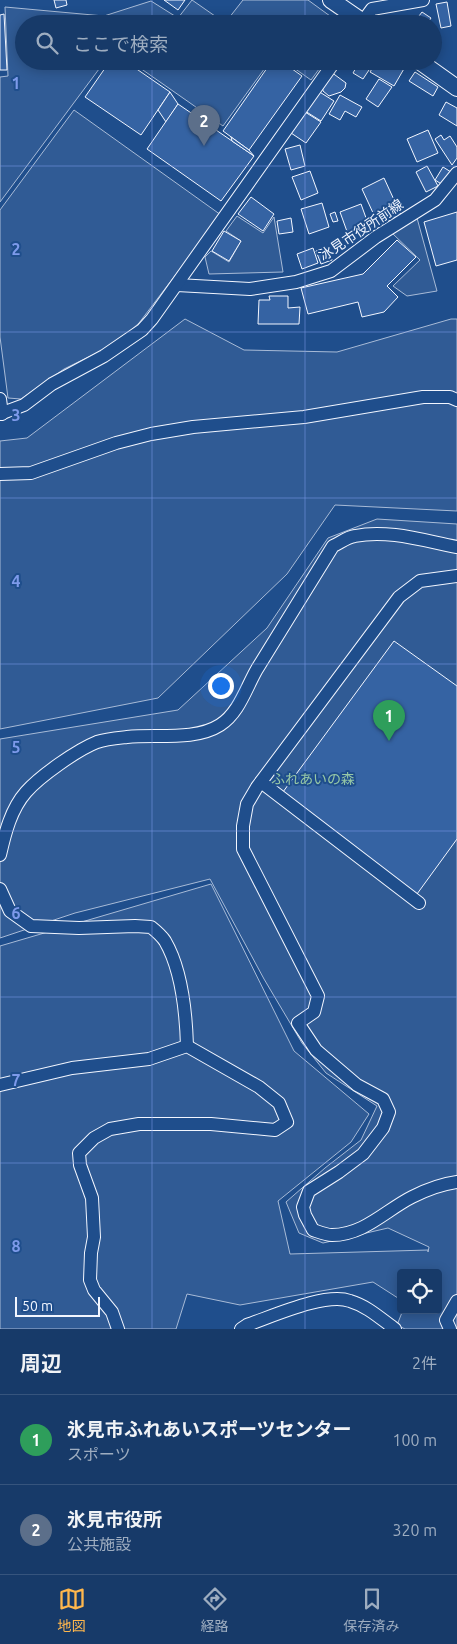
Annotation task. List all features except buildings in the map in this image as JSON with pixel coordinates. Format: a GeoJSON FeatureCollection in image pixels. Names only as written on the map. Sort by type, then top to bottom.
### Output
{"type":"FeatureCollection","features":[{"type":"Feature","properties":{"kind":"main road"},"geometry":{"type":"LineString","coordinates":[[331,0],[353,15]]}},
{"type":"Feature","properties":{"kind":"main road"},"geometry":{"type":"LineString","coordinates":[[432,70],[457,88]]}},
{"type":"Feature","properties":{"kind":"street"},"geometry":{"type":"LineString","coordinates":[[369,15],[372,9],[423,0]]}},
{"type":"Feature","properties":{"kind":"street"},"geometry":{"type":"LineString","coordinates":[[0,399],[1,414],[24,405],[52,384],[104,356],[142,330],[177,285],[329,70]]}},
{"type":"Feature","properties":{"kind":"street","name":"冰見市役所前線"},"geometry":{"type":"LineString","coordinates":[[177,285],[250,289],[296,282],[331,272],[376,237],[435,200],[457,173]]}},
{"type":"Feature","properties":{"kind":"street"},"geometry":{"type":"LineString","coordinates":[[0,474],[31,473],[116,443],[151,434],[193,427],[304,417],[422,397],[457,400]]}},
{"type":"Feature","properties":{"kind":"street"},"geometry":{"type":"LineString","coordinates":[[0,855],[11,817],[26,792],[51,771],[83,750],[98,742],[127,737],[174,736],[208,732],[233,715],[248,685],[333,546],[353,536],[370,534],[394,535],[457,547]]}},
{"type":"Feature","properties":{"kind":"street"},"geometry":{"type":"LineString","coordinates":[[457,576],[420,581],[399,596],[246,804],[243,826],[243,850],[318,996],[314,1012],[298,1023],[316,1050],[357,1086],[383,1099],[389,1112],[383,1128],[363,1154],[309,1191],[303,1207],[313,1230],[330,1235],[348,1233],[374,1222],[411,1197],[444,1184],[457,1182]]}},
{"type":"Feature","properties":{"kind":"street"},"geometry":{"type":"LineString","coordinates":[[261,782],[419,903]]}},
{"type":"Feature","properties":{"kind":"street"},"geometry":{"type":"LineString","coordinates":[[0,889],[10,911],[32,926],[79,928],[151,927],[164,940],[177,968],[186,1022],[187,1046]]}},
{"type":"Feature","properties":{"kind":"street"},"geometry":{"type":"LineString","coordinates":[[0,1085],[72,1068],[149,1059],[187,1046],[259,1087],[279,1103],[287,1122],[275,1130],[211,1124],[139,1124],[110,1129],[94,1138],[79,1153],[80,1165],[92,1198],[94,1238],[90,1280],[94,1290],[112,1312],[118,1329]]}},
{"type":"Feature","properties":{"kind":"street"},"geometry":{"type":"LineString","coordinates":[[241,1329],[246,1325],[317,1300],[348,1300],[368,1308],[395,1329]]}},
{"type":"Feature","properties":{"kind":"street"},"geometry":{"type":"LineString","coordinates":[[450,1329],[446,1320],[457,1301]]}},
{"type":"Feature","properties":{"kind":"shaded area"},"geometry":{"type":"Polygon","coordinates":[[[192,0],[214,15],[180,15],[192,0]]]}},
{"type":"Feature","properties":{"kind":"shaded area"},"geometry":{"type":"Polygon","coordinates":[[[243,0],[308,0],[329,15],[231,15],[243,0]]]}},
{"type":"Feature","properties":{"kind":"shaded area"},"geometry":{"type":"Polygon","coordinates":[[[151,1],[173,15],[107,15],[151,1]]]}},
{"type":"Feature","properties":{"kind":"shaded area"},"geometry":{"type":"Polygon","coordinates":[[[5,7],[93,15],[15,15],[15,70],[98,70],[0,202],[0,77],[8,76],[5,7]]]}},
{"type":"Feature","properties":{"kind":"shaded area"},"geometry":{"type":"Polygon","coordinates":[[[143,70],[263,70],[223,126],[143,70]]]}},
{"type":"Feature","properties":{"kind":"shaded area"},"geometry":{"type":"Polygon","coordinates":[[[297,70],[318,70],[311,80],[297,70]]]}},
{"type":"Feature","properties":{"kind":"shaded area"},"geometry":{"type":"Polygon","coordinates":[[[74,110],[221,215],[139,323],[117,343],[64,369],[21,399],[8,398],[0,337],[0,210],[74,110]]]}},
{"type":"Feature","properties":{"kind":"shaded area"},"geometry":{"type":"Polygon","coordinates":[[[237,216],[263,233],[274,217],[283,272],[209,274],[205,257],[211,251],[229,262],[241,241],[226,231],[237,216]]]}},
{"type":"Feature","properties":{"kind":"shaded area"},"geometry":{"type":"Polygon","coordinates":[[[417,218],[437,291],[407,296],[393,286],[420,260],[392,233],[417,218]]]}},
{"type":"Feature","properties":{"kind":"shaded area"},"geometry":{"type":"Polygon","coordinates":[[[185,319],[244,350],[337,352],[451,319],[457,319],[457,511],[335,505],[287,574],[158,698],[0,729],[0,441],[27,438],[185,319]]]}},
{"type":"Feature","properties":{"kind":"shaded area"},"geometry":{"type":"Polygon","coordinates":[[[377,519],[457,524],[457,1327],[451,1329],[405,1329],[397,1325],[401,1314],[442,1314],[442,1269],[397,1269],[397,1297],[373,1282],[240,1305],[187,1294],[176,1329],[0,1329],[0,946],[211,884],[294,1051],[369,1114],[351,1142],[278,1201],[290,1254],[428,1250],[428,1252],[429,1247],[388,1228],[323,1243],[299,1233],[286,1202],[361,1140],[377,1106],[326,1073],[302,1043],[264,979],[210,879],[75,913],[0,938],[0,739],[178,710],[267,628],[328,538],[377,519]]]}},
{"type":"Feature","properties":{"kind":"place","name":"氷見市役所"},"geometry":{"type":"Point","coordinates":[204,146]}},
{"type":"Feature","properties":{"kind":"place","name":"氷見市ふれあいスポーツセンター"},"geometry":{"type":"Point","coordinates":[389,741]}},
{"type":"Feature","properties":{"kind":"park label","name":"ふれあいの森"},"geometry":{"type":"Point","coordinates":[313,779]}}]}
